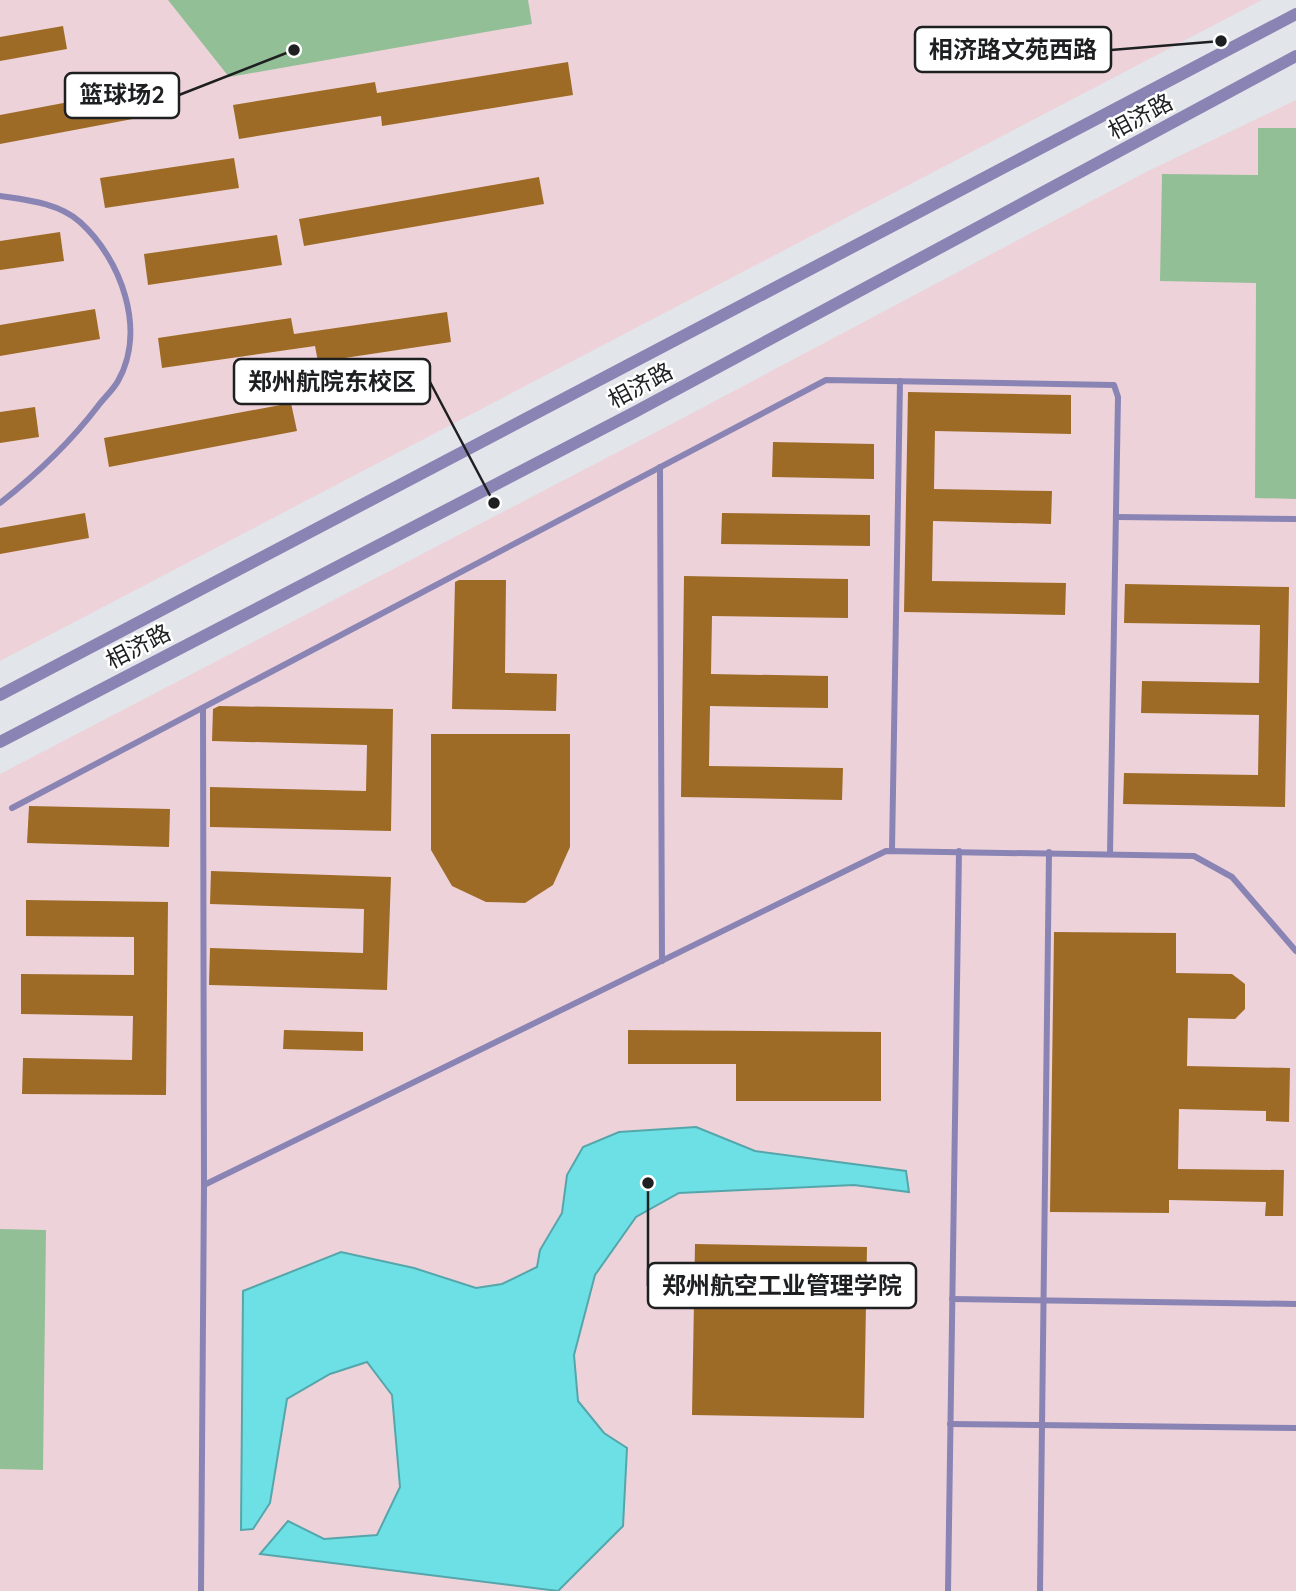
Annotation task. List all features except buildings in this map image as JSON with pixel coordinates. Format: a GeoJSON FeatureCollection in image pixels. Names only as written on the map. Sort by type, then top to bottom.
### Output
{"type":"FeatureCollection","features":[{"type":"Feature","properties":{"kind":"street","name":"相济路"},"geometry":{"type":"LineString","coordinates":[[0,695],[1296,15]]}},
{"type":"Feature","properties":{"kind":"street","name":"相济路"},"geometry":{"type":"LineString","coordinates":[[0,742],[633,413],[1296,56]]}},
{"type":"Feature","properties":{"kind":"lane"},"geometry":{"type":"LineString","coordinates":[[0,196],[46,204],[79,221],[103,249],[121,280],[130,321],[128,354],[118,381],[43,469],[0,503]]}},
{"type":"Feature","properties":{"kind":"lane"},"geometry":{"type":"LineString","coordinates":[[12,808],[826,380],[1114,385],[1118,397],[1111,854]]}},
{"type":"Feature","properties":{"kind":"lane"},"geometry":{"type":"LineString","coordinates":[[892,850],[900,381]]}},
{"type":"Feature","properties":{"kind":"lane"},"geometry":{"type":"LineString","coordinates":[[660,467],[662,961]]}},
{"type":"Feature","properties":{"kind":"lane"},"geometry":{"type":"LineString","coordinates":[[1116,517],[1296,519]]}},
{"type":"Feature","properties":{"kind":"lane"},"geometry":{"type":"LineString","coordinates":[[201,1591],[203,708]]}},
{"type":"Feature","properties":{"kind":"lane"},"geometry":{"type":"LineString","coordinates":[[204,1185],[886,850],[1194,856],[1231,877],[1296,951]]}},
{"type":"Feature","properties":{"kind":"lane"},"geometry":{"type":"LineString","coordinates":[[948,1591],[959,851]]}},
{"type":"Feature","properties":{"kind":"lane"},"geometry":{"type":"LineString","coordinates":[[1040,1591],[1049,852]]}},
{"type":"Feature","properties":{"kind":"lane"},"geometry":{"type":"LineString","coordinates":[[952,1299],[1296,1304]]}},
{"type":"Feature","properties":{"kind":"lane"},"geometry":{"type":"LineString","coordinates":[[950,1424],[1296,1428]]}},
{"type":"Feature","properties":{"kind":"shaded area"},"geometry":{"type":"Polygon","coordinates":[[[0,0],[1262,0],[0,661],[0,0]]]}},
{"type":"Feature","properties":{"kind":"shaded area"},"geometry":{"type":"Polygon","coordinates":[[[1296,100],[1296,1591],[0,1591],[0,774],[681,419],[1146,172],[1296,100]]]}},
{"type":"Feature","properties":{"kind":"green space"},"geometry":{"type":"Polygon","coordinates":[[[168,0],[528,0],[532,24],[229,77],[168,0]]]}},
{"type":"Feature","properties":{"kind":"green space"},"geometry":{"type":"Polygon","coordinates":[[[1258,128],[1296,128],[1296,499],[1255,498],[1256,283],[1160,281],[1162,174],[1258,175],[1258,128]]]}},
{"type":"Feature","properties":{"kind":"green space"},"geometry":{"type":"Polygon","coordinates":[[[0,1229],[46,1230],[43,1470],[0,1469],[0,1229]]]}},
{"type":"Feature","properties":{"kind":"water"},"geometry":{"type":"Polygon","coordinates":[[[696,1127],[755,1151],[906,1171],[909,1192],[854,1185],[679,1193],[636,1217],[595,1275],[574,1355],[578,1401],[604,1433],[627,1448],[623,1526],[558,1591],[260,1554],[288,1521],[324,1539],[377,1535],[400,1487],[392,1395],[367,1362],[330,1374],[287,1399],[270,1503],[253,1529],[241,1530],[243,1291],[341,1252],[414,1268],[476,1288],[502,1284],[537,1267],[540,1250],[562,1213],[567,1175],[583,1147],[619,1132],[696,1127]]]}},
{"type":"Feature","properties":{"kind":"place","name":"相济路文苑西路"},"geometry":{"type":"Point","coordinates":[1221,41]}},
{"type":"Feature","properties":{"kind":"place","name":"篮球场2"},"geometry":{"type":"Point","coordinates":[294,50]}},
{"type":"Feature","properties":{"kind":"place","name":"郑州航院东校区"},"geometry":{"type":"Point","coordinates":[494,503]}},
{"type":"Feature","properties":{"kind":"place","name":"郑州航空工业管理学院"},"geometry":{"type":"Point","coordinates":[648,1183]}}]}
